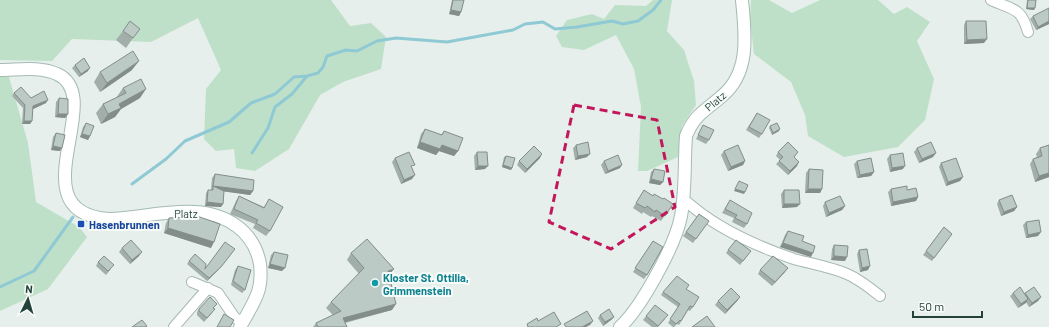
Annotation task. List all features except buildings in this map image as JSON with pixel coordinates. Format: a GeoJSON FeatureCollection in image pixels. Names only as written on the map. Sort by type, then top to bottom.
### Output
{"type":"FeatureCollection","features":[{"type":"Feature","properties":{"kind":"street","name":"Platz"},"geometry":{"type":"LineString","coordinates":[[620,327],[633,311],[657,272],[677,230],[683,201],[686,136],[690,127],[696,117],[724,95],[735,81],[741,67],[745,37],[742,0]]}},
{"type":"Feature","properties":{"kind":"street"},"geometry":{"type":"LineString","coordinates":[[991,0],[1017,11],[1024,17],[1028,32]]}},
{"type":"Feature","properties":{"kind":"street","name":"Platz"},"geometry":{"type":"LineString","coordinates":[[4,70],[40,70],[57,74],[65,79],[73,92],[75,106],[64,174],[66,188],[71,199],[81,210],[97,218],[109,219],[194,212],[214,215],[232,222],[248,235],[258,253],[261,273],[258,291],[241,324],[218,293],[192,282]]}},
{"type":"Feature","properties":{"kind":"street"},"geometry":{"type":"LineString","coordinates":[[683,201],[687,202],[728,230],[757,245],[792,258],[847,274],[864,283],[880,296]]}},
{"type":"Feature","properties":{"kind":"street"},"geometry":{"type":"LineString","coordinates":[[174,327],[208,288]]}},
{"type":"Feature","properties":{"kind":"highlighted area"},"geometry":{"type":"Polygon","coordinates":[[[574,105],[657,120],[675,207],[611,249],[549,222],[574,105]]]}},
{"type":"Feature","properties":{"kind":"green space"},"geometry":{"type":"Polygon","coordinates":[[[0,0],[331,0],[350,26],[371,23],[386,37],[381,69],[343,82],[320,95],[289,149],[255,171],[236,168],[234,149],[216,151],[204,139],[206,89],[221,70],[198,18],[151,42],[72,39],[52,61],[0,60],[0,0]]]}},
{"type":"Feature","properties":{"kind":"green space"},"geometry":{"type":"Polygon","coordinates":[[[653,0],[672,0],[667,31],[684,50],[694,81],[696,105],[682,126],[678,157],[647,171],[638,171],[641,107],[634,69],[616,35],[584,50],[562,47],[556,36],[567,20],[592,14],[604,19],[615,5],[646,6],[653,0]]]}},
{"type":"Feature","properties":{"kind":"green space"},"geometry":{"type":"Polygon","coordinates":[[[751,0],[769,0],[792,13],[820,0],[878,0],[894,14],[907,7],[930,22],[917,41],[934,79],[925,120],[898,147],[844,157],[808,136],[805,115],[791,82],[754,54],[750,19],[751,0]]]}},
{"type":"Feature","properties":{"kind":"green space"},"geometry":{"type":"Polygon","coordinates":[[[0,77],[9,77],[28,143],[36,202],[79,227],[87,237],[48,289],[0,311],[0,77]]]}},
{"type":"Feature","properties":{"kind":"waterway"},"geometry":{"type":"LineString","coordinates":[[252,153],[268,128],[275,107],[292,94],[307,76],[318,73],[323,67],[327,56],[346,50],[357,51],[377,41],[396,38],[447,42],[513,30],[525,24],[543,22],[555,29],[612,21],[623,24],[638,21],[653,10],[661,0]]}},
{"type":"Feature","properties":{"kind":"waterway"},"geometry":{"type":"LineString","coordinates":[[132,184],[166,159],[185,141],[229,122],[251,103],[275,94],[294,77],[307,76]]}},
{"type":"Feature","properties":{"kind":"waterway"},"geometry":{"type":"LineString","coordinates":[[0,287],[34,271],[73,217]]}},
{"type":"Feature","properties":{"kind":"place","name":"Hasenbrunnen"},"geometry":{"type":"Point","coordinates":[81,224]}},
{"type":"Feature","properties":{"kind":"place","name":"Kloster St. Ottilia, Grimmenstein"},"geometry":{"type":"Point","coordinates":[375,283]}}]}
